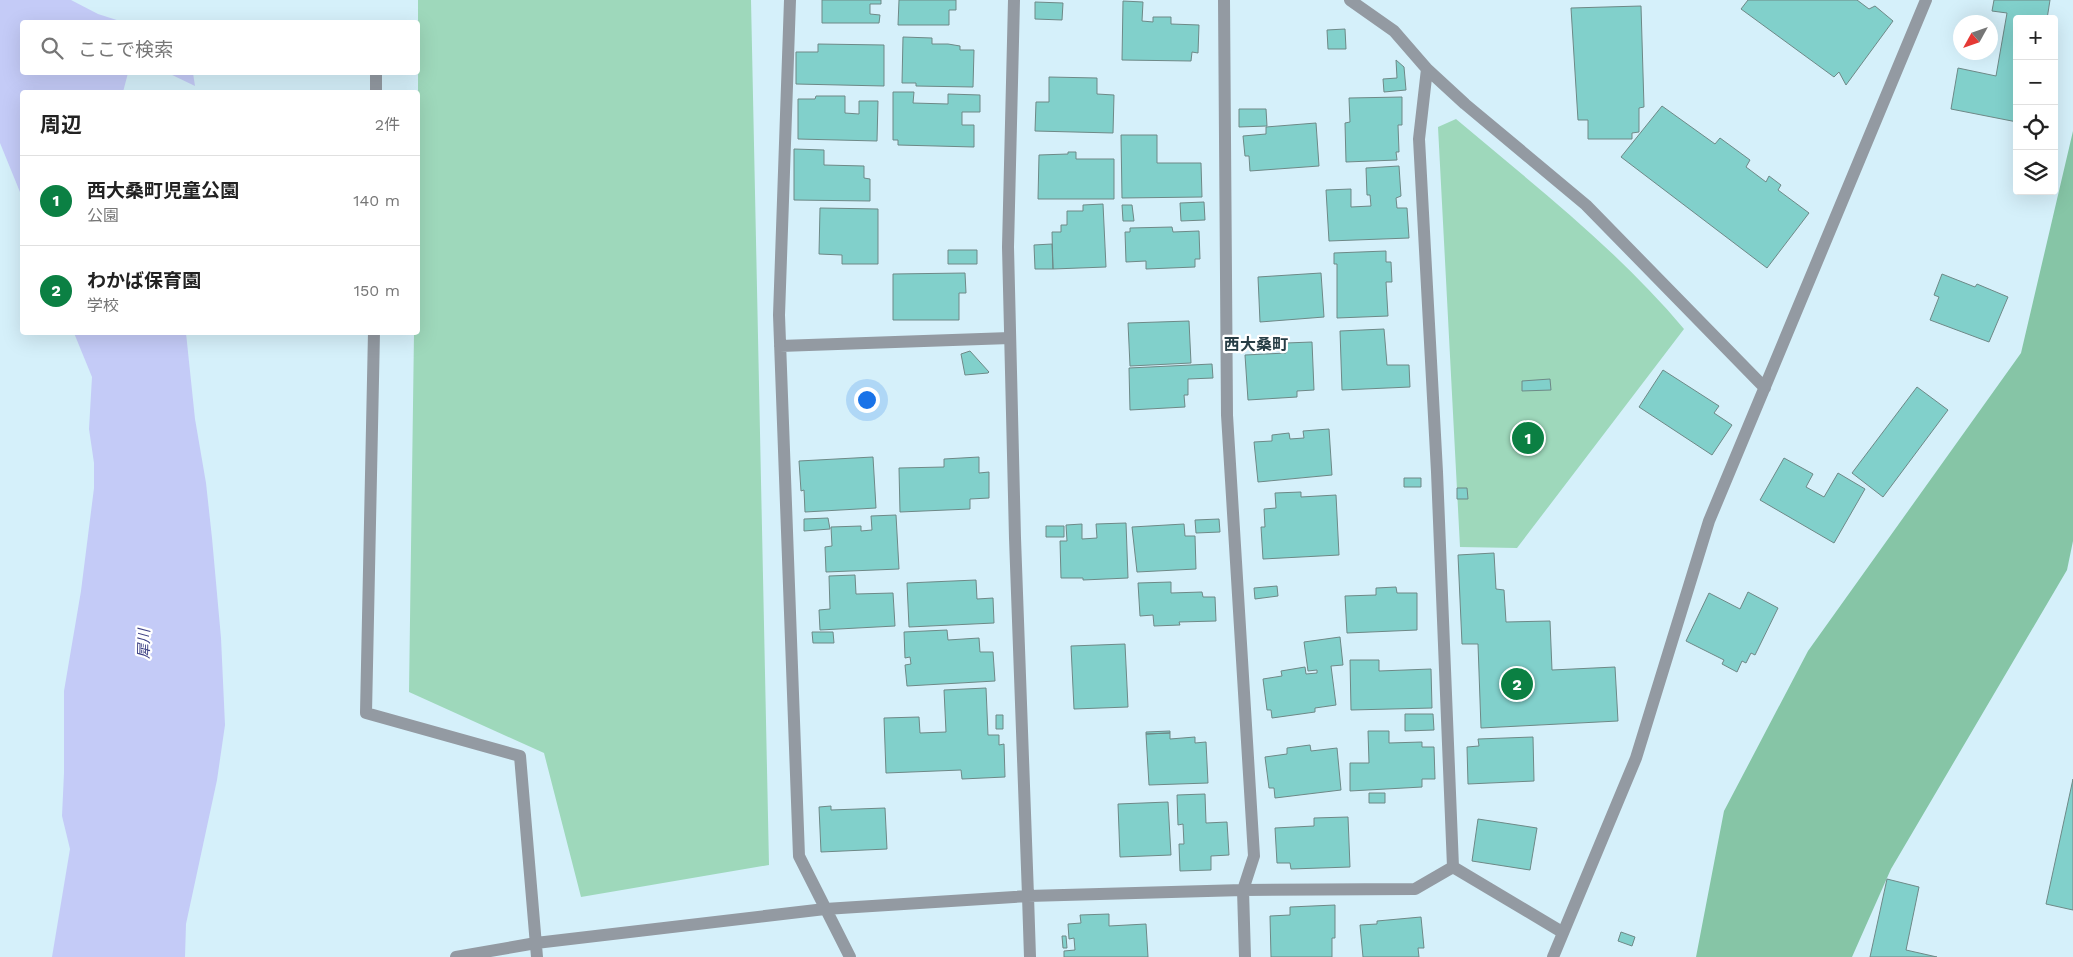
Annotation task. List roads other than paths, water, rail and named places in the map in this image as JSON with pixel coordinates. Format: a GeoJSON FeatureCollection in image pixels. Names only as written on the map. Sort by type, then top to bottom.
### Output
{"type":"FeatureCollection","features":[{"type":"Feature","properties":{"kind":"street"},"geometry":{"type":"LineString","coordinates":[[790,0],[779,315],[799,856],[850,957]]}},
{"type":"Feature","properties":{"kind":"street"},"geometry":{"type":"LineString","coordinates":[[1014,0],[1008,247],[1015,538],[1030,957]]}},
{"type":"Feature","properties":{"kind":"street"},"geometry":{"type":"LineString","coordinates":[[1224,0],[1227,415],[1254,856],[1242,890],[1245,957]]}},
{"type":"Feature","properties":{"kind":"street"},"geometry":{"type":"LineString","coordinates":[[1350,0],[1394,31],[1427,69],[1465,104],[1586,205],[1765,388]]}},
{"type":"Feature","properties":{"kind":"street"},"geometry":{"type":"LineString","coordinates":[[1553,957],[1636,758],[1709,521],[1926,0]]}},
{"type":"Feature","properties":{"kind":"street"},"geometry":{"type":"LineString","coordinates":[[1427,69],[1419,140],[1437,472],[1453,867]]}},
{"type":"Feature","properties":{"kind":"street"},"geometry":{"type":"LineString","coordinates":[[376,75],[376,90]]}},
{"type":"Feature","properties":{"kind":"street"},"geometry":{"type":"LineString","coordinates":[[374,335],[366,713],[520,756],[537,957]]}},
{"type":"Feature","properties":{"kind":"street"},"geometry":{"type":"LineString","coordinates":[[780,346],[1010,338]]}},
{"type":"Feature","properties":{"kind":"street"},"geometry":{"type":"LineString","coordinates":[[456,957],[536,943],[825,909],[1028,896],[1242,890],[1415,889],[1453,867]]}},
{"type":"Feature","properties":{"kind":"street"},"geometry":{"type":"LineString","coordinates":[[1453,867],[1562,932]]}},
{"type":"Feature","properties":{"kind":"water"},"geometry":{"type":"Polygon","coordinates":[[[0,0],[71,0],[98,14],[117,20],[20,20],[20,75],[127,75],[124,90],[20,90],[20,192],[0,143],[0,0]]]}},
{"type":"Feature","properties":{"kind":"water"},"geometry":{"type":"Polygon","coordinates":[[[172,75],[193,75],[195,86],[172,75]]]}},
{"type":"Feature","properties":{"kind":"water","name":"犀川"},"geometry":{"type":"Polygon","coordinates":[[[75,335],[186,335],[195,419],[206,483],[212,538],[221,638],[225,725],[217,780],[186,924],[185,957],[52,957],[70,849],[62,816],[64,691],[81,591],[94,488],[94,463],[89,429],[92,377],[75,335]]]}},
{"type":"Feature","properties":{"kind":"place","name":"西大桑町児童公園"},"geometry":{"type":"Point","coordinates":[1528,438]}},
{"type":"Feature","properties":{"kind":"place","name":"わかば保育園"},"geometry":{"type":"Point","coordinates":[1517,684]}},
{"type":"Feature","properties":{"kind":"district","name":"西大桑町"},"geometry":{"type":"Point","coordinates":[1256,344]}}]}
